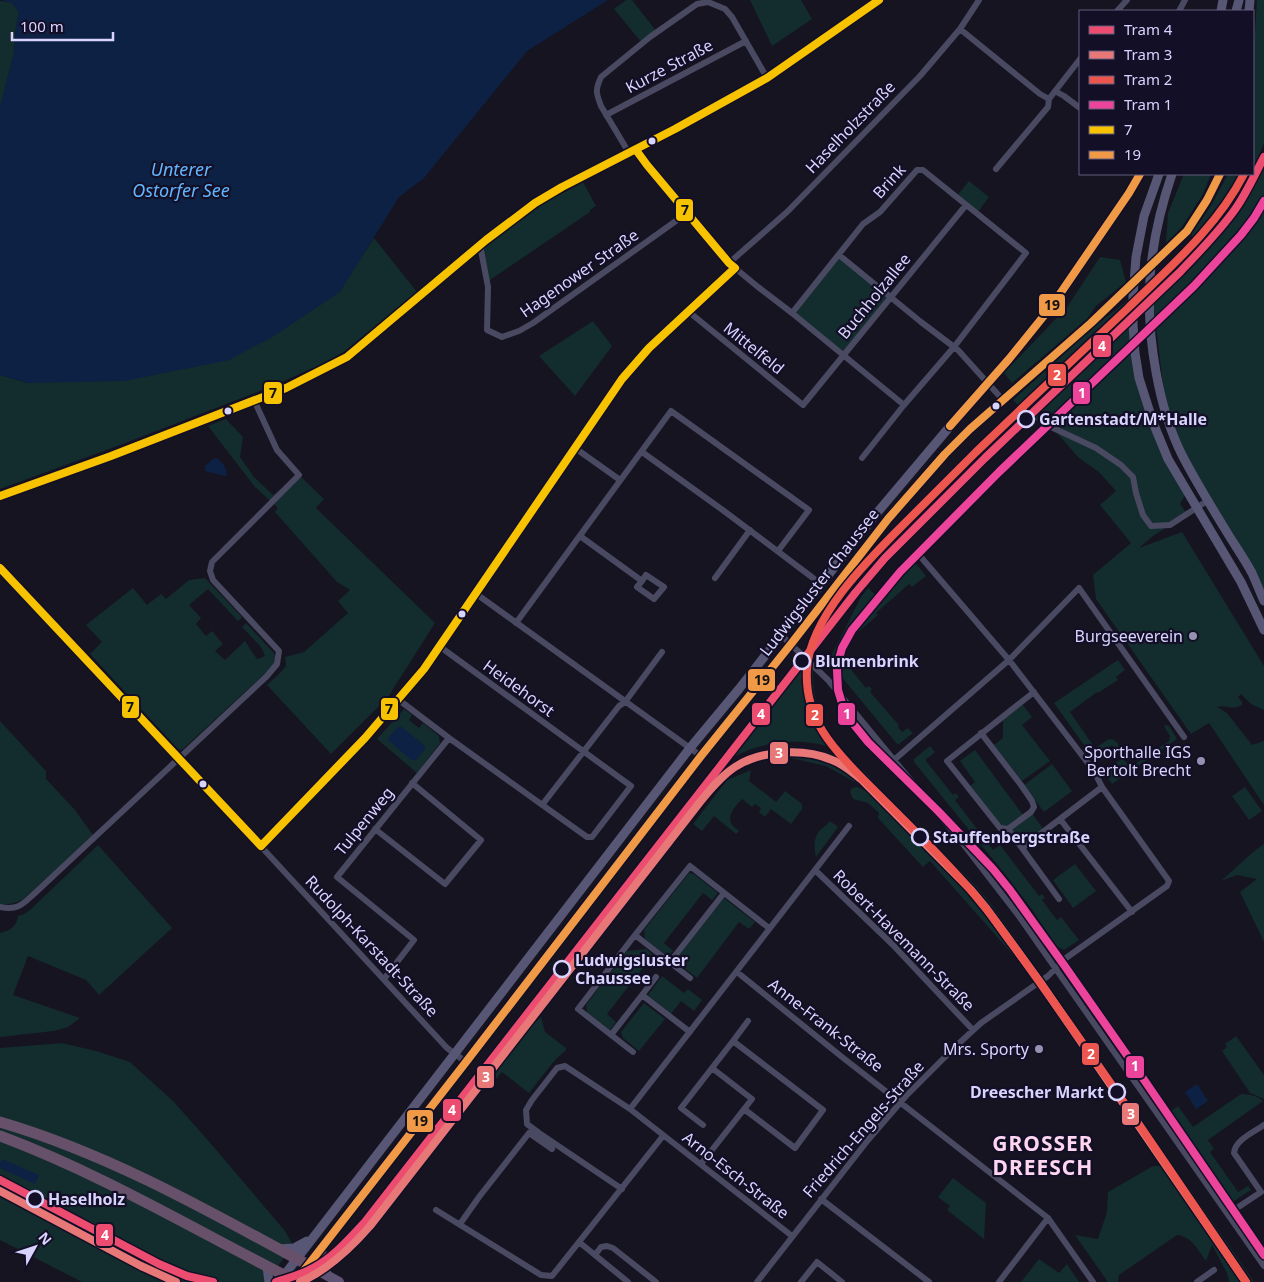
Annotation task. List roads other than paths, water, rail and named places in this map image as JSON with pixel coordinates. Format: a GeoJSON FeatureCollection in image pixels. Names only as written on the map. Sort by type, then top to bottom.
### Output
{"type":"FeatureCollection","features":[{"type":"Feature","properties":{"kind":"highway"},"geometry":{"type":"LineString","coordinates":[[0,1122],[34,1132],[102,1158],[308,1265]]}},
{"type":"Feature","properties":{"kind":"highway"},"geometry":{"type":"LineString","coordinates":[[0,1136],[39,1151],[114,1186],[267,1267],[281,1279]]}},
{"type":"Feature","properties":{"kind":"main road"},"geometry":{"type":"LineString","coordinates":[[308,1265],[339,1282]]}},
{"type":"Feature","properties":{"kind":"main road","name":"Ludwigsluster Chaussee"},"geometry":{"type":"LineString","coordinates":[[297,1282],[308,1265]]}},
{"type":"Feature","properties":{"kind":"main road"},"geometry":{"type":"LineString","coordinates":[[281,1279],[297,1282]]}},
{"type":"Feature","properties":{"kind":"street"},"geometry":{"type":"LineString","coordinates":[[0,496],[111,456],[286,388],[347,357],[480,245],[535,203],[767,78],[879,0]]}},
{"type":"Feature","properties":{"kind":"street","name":"Haselholzstraße"},"geometry":{"type":"LineString","coordinates":[[729,263],[787,212],[920,76],[960,29],[979,0]]}},
{"type":"Feature","properties":{"kind":"street"},"geometry":{"type":"LineString","coordinates":[[1118,10],[1127,0]]}},
{"type":"Feature","properties":{"kind":"street"},"geometry":{"type":"LineString","coordinates":[[629,153],[601,106],[596,93],[601,77],[650,36],[697,4],[708,2],[725,9],[732,17],[767,78]]}},
{"type":"Feature","properties":{"kind":"street"},"geometry":{"type":"LineString","coordinates":[[960,29],[1040,94],[1049,99]]}},
{"type":"Feature","properties":{"kind":"street","name":"Kurze Straße"},"geometry":{"type":"LineString","coordinates":[[606,115],[746,41]]}},
{"type":"Feature","properties":{"kind":"street"},"geometry":{"type":"LineString","coordinates":[[996,169],[1048,107],[1049,99],[1079,60]]}},
{"type":"Feature","properties":{"kind":"street"},"geometry":{"type":"LineString","coordinates":[[1056,91],[1079,107]]}},
{"type":"Feature","properties":{"kind":"street"},"geometry":{"type":"LineString","coordinates":[[636,150],[729,263],[904,405]]}},
{"type":"Feature","properties":{"kind":"street","name":"Brink"},"geometry":{"type":"LineString","coordinates":[[792,313],[863,224],[880,212],[917,170],[924,170],[1026,254],[954,347]]}},
{"type":"Feature","properties":{"kind":"street","name":"Ludwigsluster Chaussee"},"geometry":{"type":"LineString","coordinates":[[281,1279],[690,748],[739,689],[876,514],[1051,307],[1124,201],[1139,175]]}},
{"type":"Feature","properties":{"kind":"street"},"geometry":{"type":"LineString","coordinates":[[1159,175],[1144,216],[1136,256],[1133,296],[1135,353],[1140,378],[1154,425],[1168,459],[1241,582],[1264,630]]}},
{"type":"Feature","properties":{"kind":"street"},"geometry":{"type":"LineString","coordinates":[[1172,175],[1160,212],[1151,260],[1149,288],[1151,341],[1158,384],[1167,419],[1181,453],[1207,501],[1251,572],[1264,601]]}},
{"type":"Feature","properties":{"kind":"street","name":"Ludwigsluster Chaussee"},"geometry":{"type":"LineString","coordinates":[[308,1265],[701,756],[791,644],[888,518],[964,436],[1091,323],[1186,231],[1207,200],[1220,175]]}},
{"type":"Feature","properties":{"kind":"street","name":"Buchholzallee"},"geometry":{"type":"LineString","coordinates":[[803,405],[966,205]]}},
{"type":"Feature","properties":{"kind":"street","name":"Hagenower Straße"},"geometry":{"type":"LineString","coordinates":[[480,245],[488,287],[487,330],[502,337],[519,331],[533,323],[687,213]]}},
{"type":"Feature","properties":{"kind":"street"},"geometry":{"type":"LineString","coordinates":[[839,255],[890,298],[954,347],[1003,400]]}},
{"type":"Feature","properties":{"kind":"street"},"geometry":{"type":"LineString","coordinates":[[261,846],[343,763],[424,669],[622,379],[649,348],[735,268]]}},
{"type":"Feature","properties":{"kind":"street","name":"Mittelfeld"},"geometry":{"type":"LineString","coordinates":[[688,312],[803,405]]}},
{"type":"Feature","properties":{"kind":"street"},"geometry":{"type":"LineString","coordinates":[[862,458],[954,347]]}},
{"type":"Feature","properties":{"kind":"street"},"geometry":{"type":"LineString","coordinates":[[0,907],[14,908],[27,900],[180,759],[267,676],[277,664],[279,651],[213,580],[210,571],[212,562],[299,475],[277,450],[254,400]]}},
{"type":"Feature","properties":{"kind":"street"},"geometry":{"type":"LineString","coordinates":[[516,623],[671,412],[809,510],[778,551]]}},
{"type":"Feature","properties":{"kind":"street"},"geometry":{"type":"LineString","coordinates":[[1051,427],[1096,448],[1121,465],[1133,477],[1142,515],[1151,526],[1170,525],[1207,501]]}},
{"type":"Feature","properties":{"kind":"street"},"geometry":{"type":"LineString","coordinates":[[575,448],[620,480]]}},
{"type":"Feature","properties":{"kind":"street"},"geometry":{"type":"LineString","coordinates":[[642,452],[821,584]]}},
{"type":"Feature","properties":{"kind":"street"},"geometry":{"type":"LineString","coordinates":[[715,578],[750,530]]}},
{"type":"Feature","properties":{"kind":"street"},"geometry":{"type":"LineString","coordinates":[[580,536],[642,581]]}},
{"type":"Feature","properties":{"kind":"street"},"geometry":{"type":"LineString","coordinates":[[920,556],[1009,660],[1094,771],[1102,787],[1022,848]]}},
{"type":"Feature","properties":{"kind":"street","name":"Rudolph-Karstadt-Straße"},"geometry":{"type":"LineString","coordinates":[[0,568],[180,759],[447,1048],[466,1062]]}},
{"type":"Feature","properties":{"kind":"street"},"geometry":{"type":"LineString","coordinates":[[894,760],[1009,660],[1079,588],[1184,737]]}},
{"type":"Feature","properties":{"kind":"street"},"geometry":{"type":"LineString","coordinates":[[475,593],[701,756]]}},
{"type":"Feature","properties":{"kind":"street"},"geometry":{"type":"LineString","coordinates":[[781,635],[828,680],[965,847],[1018,915],[1264,1266]]}},
{"type":"Feature","properties":{"kind":"street","name":"Heidehorst"},"geometry":{"type":"LineString","coordinates":[[439,646],[631,786],[592,837],[587,837],[449,738]]}},
{"type":"Feature","properties":{"kind":"street"},"geometry":{"type":"LineString","coordinates":[[542,805],[619,706],[625,702],[662,652]]}},
{"type":"Feature","properties":{"kind":"street"},"geometry":{"type":"LineString","coordinates":[[982,733],[1021,785],[1034,807],[1031,812],[1008,829],[1000,828],[947,761],[982,733],[1034,692]]}},
{"type":"Feature","properties":{"kind":"street"},"geometry":{"type":"LineString","coordinates":[[399,700],[449,738]]}},
{"type":"Feature","properties":{"kind":"street","name":"Tulpenweg"},"geometry":{"type":"LineString","coordinates":[[384,979],[414,940],[337,877],[449,738]]}},
{"type":"Feature","properties":{"kind":"street"},"geometry":{"type":"LineString","coordinates":[[376,829],[445,884],[481,840],[412,783]]}},
{"type":"Feature","properties":{"kind":"street","name":"Friedrich-Engels-Straße"},"geometry":{"type":"LineString","coordinates":[[757,1282],[868,1140],[901,1102],[955,1047],[973,1030],[1044,979],[1066,958],[1167,886],[1170,881],[1102,787]]}},
{"type":"Feature","properties":{"kind":"street"},"geometry":{"type":"LineString","coordinates":[[1060,819],[1132,912]]}},
{"type":"Feature","properties":{"kind":"street"},"geometry":{"type":"LineString","coordinates":[[630,1109],[849,826]]}},
{"type":"Feature","properties":{"kind":"street"},"geometry":{"type":"LineString","coordinates":[[1008,829],[1060,899]]}},
{"type":"Feature","properties":{"kind":"street"},"geometry":{"type":"LineString","coordinates":[[633,1052],[578,1009],[690,866],[769,928]]}},
{"type":"Feature","properties":{"kind":"street","name":"Robert-Havemann-Straße"},"geometry":{"type":"LineString","coordinates":[[815,870],[892,944],[973,1030]]}},
{"type":"Feature","properties":{"kind":"street"},"geometry":{"type":"LineString","coordinates":[[670,962],[724,893]]}},
{"type":"Feature","properties":{"kind":"street"},"geometry":{"type":"LineString","coordinates":[[635,935],[690,978]]}},
{"type":"Feature","properties":{"kind":"street","name":"Anne-Frank-Straße"},"geometry":{"type":"LineString","coordinates":[[737,972],[1048,1218],[1093,1282]]}},
{"type":"Feature","properties":{"kind":"street"},"geometry":{"type":"LineString","coordinates":[[611,1035],[656,977]]}},
{"type":"Feature","properties":{"kind":"street"},"geometry":{"type":"LineString","coordinates":[[642,995],[690,1032]]}},
{"type":"Feature","properties":{"kind":"street"},"geometry":{"type":"LineString","coordinates":[[703,1125],[681,1108],[748,1021]]}},
{"type":"Feature","properties":{"kind":"street"},"geometry":{"type":"LineString","coordinates":[[733,1041],[823,1110],[794,1148],[744,1109]]}},
{"type":"Feature","properties":{"kind":"street","name":"Arno-Esch-Straße"},"geometry":{"type":"LineString","coordinates":[[663,1136],[622,1189],[527,1124],[526,1110],[557,1068],[565,1066],[630,1109],[792,1236]]}},
{"type":"Feature","properties":{"kind":"street"},"geometry":{"type":"LineString","coordinates":[[701,1164],[752,1099],[712,1068]]}},
{"type":"Feature","properties":{"kind":"street"},"geometry":{"type":"LineString","coordinates":[[1228,1214],[1262,1191],[1234,1153],[1239,1142],[1264,1125]]}},
{"type":"Feature","properties":{"kind":"street"},"geometry":{"type":"LineString","coordinates":[[460,1224],[529,1133],[552,1149]]}},
{"type":"Feature","properties":{"kind":"street"},"geometry":{"type":"LineString","coordinates":[[436,1210],[541,1275],[552,1276],[622,1189]]}},
{"type":"Feature","properties":{"kind":"street"},"geometry":{"type":"LineString","coordinates":[[821,1199],[929,1282]]}},
{"type":"Feature","properties":{"kind":"street"},"geometry":{"type":"LineString","coordinates":[[999,1282],[1048,1218]]}},
{"type":"Feature","properties":{"kind":"street"},"geometry":{"type":"LineString","coordinates":[[278,1249],[294,1248],[312,1238]]}},
{"type":"Feature","properties":{"kind":"street"},"geometry":{"type":"LineString","coordinates":[[579,1242],[628,1282]]}},
{"type":"Feature","properties":{"kind":"street"},"geometry":{"type":"LineString","coordinates":[[322,1247],[322,1262],[328,1276]]}},
{"type":"Feature","properties":{"kind":"street"},"geometry":{"type":"LineString","coordinates":[[595,1255],[601,1247],[613,1248],[656,1282]]}},
{"type":"Feature","properties":{"kind":"street"},"geometry":{"type":"LineString","coordinates":[[801,1282],[817,1262],[842,1282]]}},
{"type":"Feature","properties":{"kind":"street"},"geometry":{"type":"LineString","coordinates":[[267,1267],[269,1282]]}},
{"type":"Feature","properties":{"kind":"street"},"geometry":{"type":"LineString","coordinates":[[1197,1282],[1214,1270]]}},
{"type":"Feature","properties":{"kind":"water","name":"Unterer Ostorfer See"},"geometry":{"type":"Polygon","coordinates":[[[0,0],[608,0],[527,51],[424,178],[399,197],[340,292],[274,336],[229,360],[124,381],[28,383],[0,375],[0,108],[14,53],[19,12],[11,2],[0,0]]]}},
{"type":"Feature","properties":{"kind":"water"},"geometry":{"type":"Polygon","coordinates":[[[216,458],[224,465],[227,475],[205,471],[205,466],[216,458]]]}},
{"type":"Feature","properties":{"kind":"water"},"geometry":{"type":"Polygon","coordinates":[[[400,726],[425,746],[425,749],[416,760],[411,760],[389,741],[388,738],[400,726]]]}},
{"type":"Feature","properties":{"kind":"water"},"geometry":{"type":"Polygon","coordinates":[[[1197,1084],[1208,1101],[1196,1109],[1185,1092],[1197,1084]]]}},
{"type":"Feature","properties":{"kind":"water"},"geometry":{"type":"Polygon","coordinates":[[[2,1159],[39,1175],[35,1184],[0,1168],[2,1159]]]}},
{"type":"Feature","properties":{"kind":"tram line","name":"4"},"geometry":{"type":"LineString","coordinates":[[276,1282],[304,1273],[320,1264],[340,1248],[365,1222],[856,592],[885,558],[985,458],[1202,249],[1236,208],[1264,157]]}},
{"type":"Feature","properties":{"kind":"tram line","name":"2"},"geometry":{"type":"LineString","coordinates":[[1243,175],[1220,212],[1192,246],[976,452],[862,568],[831,607],[819,628],[811,649],[807,669],[807,687],[815,717],[831,744],[852,768],[948,864],[991,915],[1105,1074],[1246,1282]]}},
{"type":"Feature","properties":{"kind":"tram line","name":"1"},"geometry":{"type":"LineString","coordinates":[[1264,201],[1241,235],[1194,286],[999,472],[900,572],[852,630],[842,648],[837,670],[838,690],[844,710],[851,721],[868,742],[938,811],[993,869],[1010,890],[1138,1071],[1264,1255]]}},
{"type":"Feature","properties":{"kind":"tram line","name":"3"},"geometry":{"type":"LineString","coordinates":[[300,1282],[338,1258],[370,1226],[716,783],[745,761],[770,754],[796,752],[821,756],[832,760],[844,766],[861,779],[971,890],[1040,982],[1246,1282]]}},
{"type":"Feature","properties":{"kind":"tram line","name":"4"},"geometry":{"type":"LineString","coordinates":[[0,1180],[159,1264],[187,1276],[213,1282]]}},
{"type":"Feature","properties":{"kind":"tram line","name":"3"},"geometry":{"type":"LineString","coordinates":[[0,1191],[141,1266],[176,1282]]}},
{"type":"Feature","properties":{"kind":"place","name":"Gartenstadt/M*Halle"},"geometry":{"type":"Point","coordinates":[1026,419]}},
{"type":"Feature","properties":{"kind":"place","name":"Burgseeverein"},"geometry":{"type":"Point","coordinates":[1193,636]}},
{"type":"Feature","properties":{"kind":"place","name":"Blumenbrink"},"geometry":{"type":"Point","coordinates":[802,661]}},
{"type":"Feature","properties":{"kind":"place","name":"Sporthalle IGS Bertolt Brecht"},"geometry":{"type":"Point","coordinates":[1201,761]}},
{"type":"Feature","properties":{"kind":"place","name":"Stauffenbergstraße"},"geometry":{"type":"Point","coordinates":[920,837]}},
{"type":"Feature","properties":{"kind":"place","name":"Ludwigsluster Chaussee"},"geometry":{"type":"Point","coordinates":[562,969]}},
{"type":"Feature","properties":{"kind":"place","name":"Mrs. Sporty"},"geometry":{"type":"Point","coordinates":[1039,1049]}},
{"type":"Feature","properties":{"kind":"place","name":"Dreescher Markt"},"geometry":{"type":"Point","coordinates":[1117,1092]}},
{"type":"Feature","properties":{"kind":"place","name":"Haselholz"},"geometry":{"type":"Point","coordinates":[35,1199]}},
{"type":"Feature","properties":{"kind":"district","name":"GROSSER DREESCH"},"geometry":{"type":"Point","coordinates":[1043,1156]}}]}
